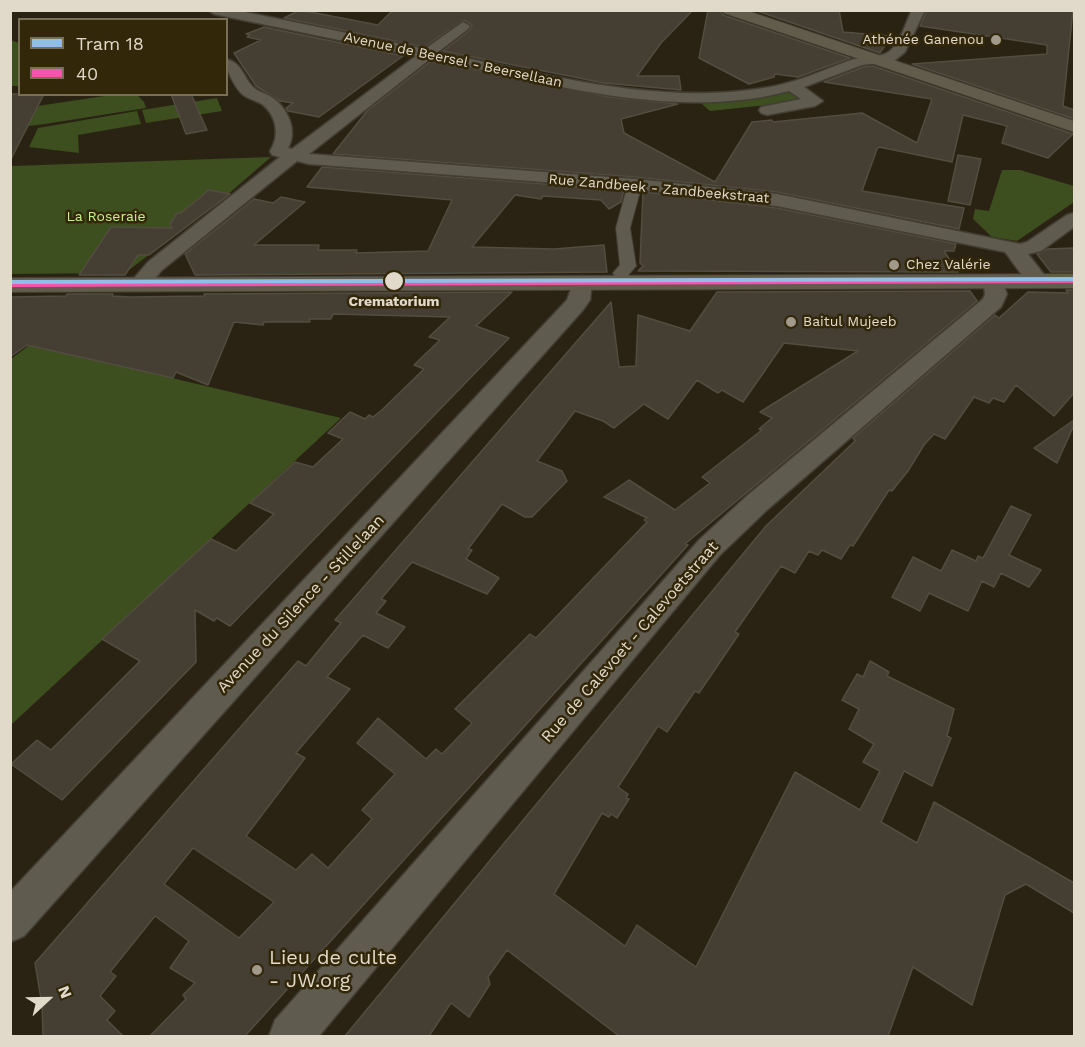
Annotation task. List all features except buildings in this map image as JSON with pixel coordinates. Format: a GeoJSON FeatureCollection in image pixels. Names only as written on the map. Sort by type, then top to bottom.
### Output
{"type":"FeatureCollection","features":[{"type":"Feature","properties":{"kind":"main road"},"geometry":{"type":"LineString","coordinates":[[729,10],[1074,127]]}},
{"type":"Feature","properties":{"kind":"main road"},"geometry":{"type":"LineString","coordinates":[[10,285],[1074,281]]}},
{"type":"Feature","properties":{"kind":"street","name":"Avenue de Beersel - Beersellaan"},"geometry":{"type":"LineString","coordinates":[[216,14],[608,91],[693,98],[746,95],[792,86],[859,61],[889,58],[898,52],[919,10]]}},
{"type":"Feature","properties":{"kind":"street"},"geometry":{"type":"LineString","coordinates":[[140,284],[155,266],[238,201],[283,162],[286,153],[427,55],[463,26]]}},
{"type":"Feature","properties":{"kind":"street"},"geometry":{"type":"LineString","coordinates":[[228,64],[238,70],[249,92],[267,101],[274,108],[285,133],[283,146],[286,153]]}},
{"type":"Feature","properties":{"kind":"street"},"geometry":{"type":"LineString","coordinates":[[755,111],[815,101],[792,86]]}},
{"type":"Feature","properties":{"kind":"street"},"geometry":{"type":"LineString","coordinates":[[693,98],[700,115]]}},
{"type":"Feature","properties":{"kind":"street","name":"Rue Zandbeek - Zandbeekstraat"},"geometry":{"type":"LineString","coordinates":[[286,153],[309,159],[635,184],[777,200],[1012,247],[1040,281]]}},
{"type":"Feature","properties":{"kind":"street"},"geometry":{"type":"LineString","coordinates":[[622,277],[621,273],[628,266],[623,228],[635,184]]}},
{"type":"Feature","properties":{"kind":"street"},"geometry":{"type":"LineString","coordinates":[[1025,249],[1034,247],[1074,219]]}},
{"type":"Feature","properties":{"kind":"street","name":"Rue de Calevoet - Calevoetstraat"},"geometry":{"type":"LineString","coordinates":[[291,1036],[710,547],[758,502],[993,302],[996,294],[993,281]]}},
{"type":"Feature","properties":{"kind":"street","name":"Avenue du Silence - Stillelaan"},"geometry":{"type":"LineString","coordinates":[[10,922],[575,305],[579,300],[582,282]]}},
{"type":"Feature","properties":{"kind":"green space"},"geometry":{"type":"Polygon","coordinates":[[[11,40],[18,43],[18,86],[11,86],[11,40]]]}},
{"type":"Feature","properties":{"kind":"green space"},"geometry":{"type":"Polygon","coordinates":[[[789,92],[803,99],[710,111],[701,103],[789,92]]]}},
{"type":"Feature","properties":{"kind":"green space"},"geometry":{"type":"Polygon","coordinates":[[[104,96],[138,96],[146,108],[11,128],[11,110],[104,96]]]}},
{"type":"Feature","properties":{"kind":"green space"},"geometry":{"type":"Polygon","coordinates":[[[217,98],[222,111],[146,123],[142,110],[217,98]]]}},
{"type":"Feature","properties":{"kind":"green space"},"geometry":{"type":"Polygon","coordinates":[[[137,111],[141,124],[78,135],[79,153],[29,147],[38,128],[137,111]]]}},
{"type":"Feature","properties":{"kind":"green space","name":"La Roseraie"},"geometry":{"type":"Polygon","coordinates":[[[271,157],[226,196],[125,273],[11,274],[11,166],[271,157]]]}},
{"type":"Feature","properties":{"kind":"green space"},"geometry":{"type":"Polygon","coordinates":[[[1002,170],[1020,170],[1074,186],[1074,202],[1017,241],[992,237],[973,219],[975,209],[989,211],[1002,170]]]}},
{"type":"Feature","properties":{"kind":"green space"},"geometry":{"type":"Polygon","coordinates":[[[32,343],[341,418],[11,725],[11,359],[32,343]]]}},
{"type":"Feature","properties":{"kind":"tram line","name":"18"},"geometry":{"type":"LineString","coordinates":[[10,282],[1074,279]]}},
{"type":"Feature","properties":{"kind":"transit line","name":"40"},"geometry":{"type":"LineString","coordinates":[[10,285],[1074,281]]}},
{"type":"Feature","properties":{"kind":"place","name":"Athénée Ganenou"},"geometry":{"type":"Point","coordinates":[996,40]}},
{"type":"Feature","properties":{"kind":"place","name":"Chez Valérie"},"geometry":{"type":"Point","coordinates":[894,265]}},
{"type":"Feature","properties":{"kind":"place","name":"Crematorium"},"geometry":{"type":"Point","coordinates":[394,281]}},
{"type":"Feature","properties":{"kind":"place","name":"Baitul Mujeeb"},"geometry":{"type":"Point","coordinates":[791,322]}},
{"type":"Feature","properties":{"kind":"place","name":"Lieu de culte - JW.org"},"geometry":{"type":"Point","coordinates":[257,970]}}]}
